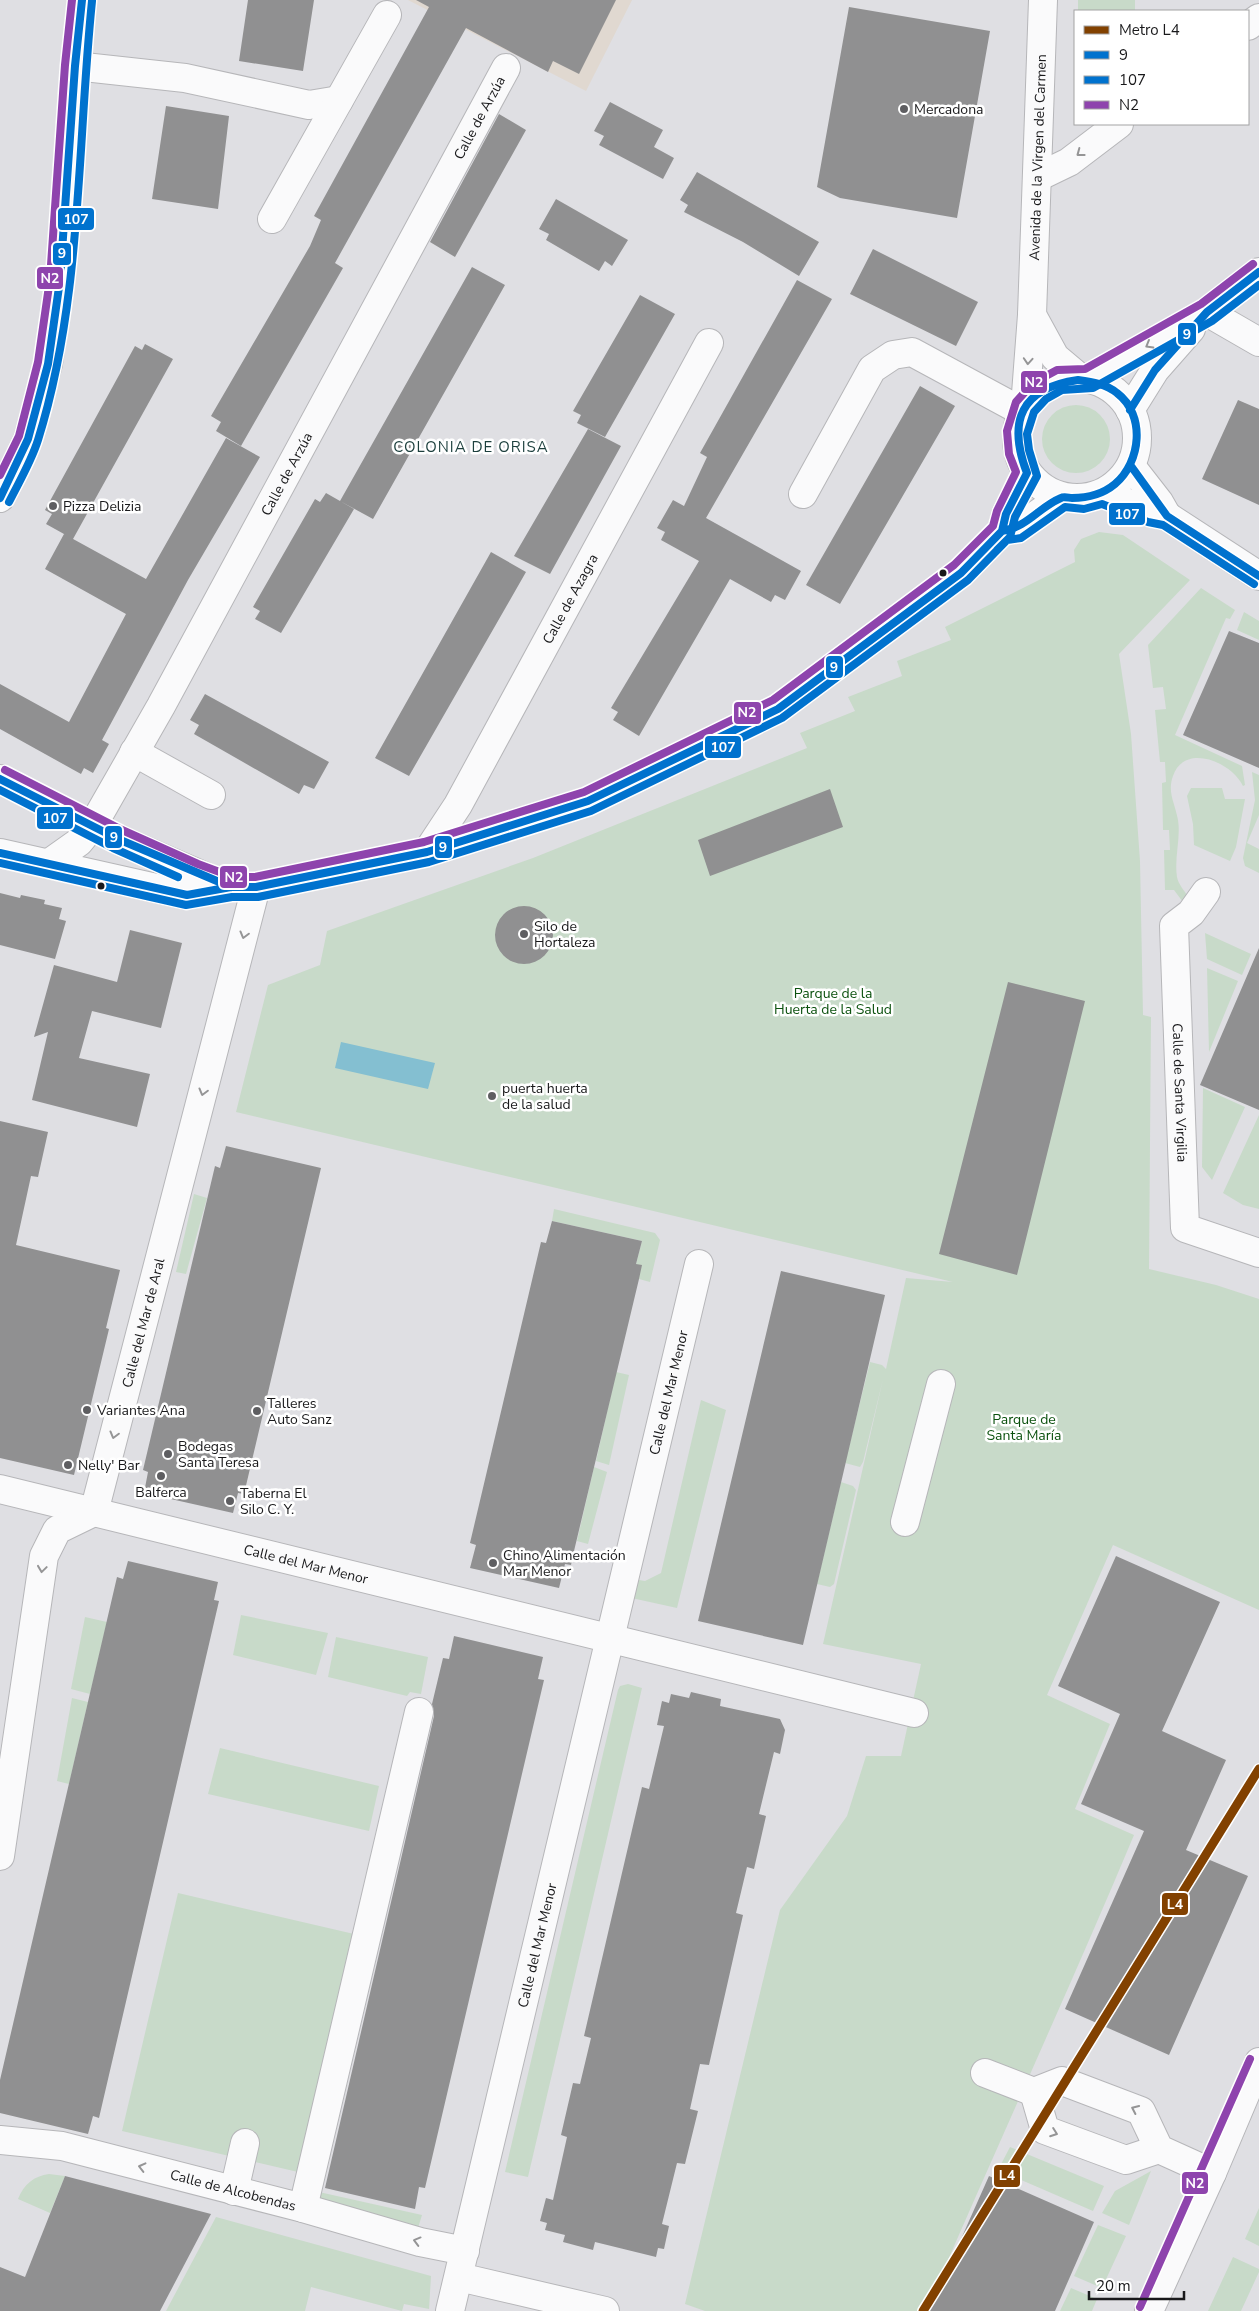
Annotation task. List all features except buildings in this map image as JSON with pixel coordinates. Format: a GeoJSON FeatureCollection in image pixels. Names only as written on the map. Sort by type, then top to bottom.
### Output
{"type":"FeatureCollection","features":[{"type":"Feature","properties":{"kind":"street"},"geometry":{"type":"LineString","coordinates":[[0,498],[28,439],[48,364],[60,280],[75,66],[82,0]]}},
{"type":"Feature","properties":{"kind":"street","name":"Avenida de la Virgen del Carmen"},"geometry":{"type":"LineString","coordinates":[[1024,410],[1032,315],[1043,0]]}},
{"type":"Feature","properties":{"kind":"street"},"geometry":{"type":"LineString","coordinates":[[272,219],[387,15]]}},
{"type":"Feature","properties":{"kind":"street"},"geometry":{"type":"LineString","coordinates":[[75,66],[185,78],[309,106],[339,100]]}},
{"type":"Feature","properties":{"kind":"street","name":"Calle de Arzúa"},"geometry":{"type":"LineString","coordinates":[[48,864],[79,842],[93,825],[506,68]]}},
{"type":"Feature","properties":{"kind":"street"},"geometry":{"type":"LineString","coordinates":[[1038,177],[1069,162],[1118,125]]}},
{"type":"Feature","properties":{"kind":"street"},"geometry":{"type":"LineString","coordinates":[[1032,315],[1055,357],[1084,378],[1105,384],[1119,395],[1130,410],[1136,428],[1137,447],[1131,466],[1119,482],[1103,494],[1083,499],[1062,497],[1042,488],[1027,473],[1019,452],[1017,432],[1024,410],[1040,391],[1059,380],[1084,378],[1207,312],[1259,272]]}},
{"type":"Feature","properties":{"kind":"street"},"geometry":{"type":"LineString","coordinates":[[1207,312],[1259,342]]}},
{"type":"Feature","properties":{"kind":"street"},"geometry":{"type":"LineString","coordinates":[[1130,410],[1155,370],[1207,312]]}},
{"type":"Feature","properties":{"kind":"street","name":"Calle de Azagra"},"geometry":{"type":"LineString","coordinates":[[427,852],[458,805],[709,343]]}},
{"type":"Feature","properties":{"kind":"street"},"geometry":{"type":"LineString","coordinates":[[803,494],[872,370],[893,355],[912,352],[1024,410]]}},
{"type":"Feature","properties":{"kind":"street"},"geometry":{"type":"LineString","coordinates":[[1131,466],[1159,502],[1167,516]]}},
{"type":"Feature","properties":{"kind":"street"},"geometry":{"type":"LineString","coordinates":[[0,853],[187,895],[244,887],[427,852],[588,801],[778,709],[961,573],[1002,531],[1006,514],[1027,473]]}},
{"type":"Feature","properties":{"kind":"street"},"geometry":{"type":"LineString","coordinates":[[1103,494],[1152,514],[1167,516],[1259,576]]}},
{"type":"Feature","properties":{"kind":"street"},"geometry":{"type":"LineString","coordinates":[[1002,531],[1016,529],[1062,497]]}},
{"type":"Feature","properties":{"kind":"street"},"geometry":{"type":"LineString","coordinates":[[134,752],[211,794]]}},
{"type":"Feature","properties":{"kind":"street"},"geometry":{"type":"LineString","coordinates":[[0,779],[118,839],[194,873],[244,887]]}},
{"type":"Feature","properties":{"kind":"street","name":"Calle del Mar de Aral"},"geometry":{"type":"LineString","coordinates":[[94,1512],[244,887]]}},
{"type":"Feature","properties":{"kind":"street","name":"Calle de Santa Virgilia"},"geometry":{"type":"LineString","coordinates":[[1206,892],[1191,914],[1174,926],[1185,1228],[1259,1253]]}},
{"type":"Feature","properties":{"kind":"street","name":"Calle del Mar Menor"},"geometry":{"type":"LineString","coordinates":[[450,2311],[612,1638],[699,1264]]}},
{"type":"Feature","properties":{"kind":"street"},"geometry":{"type":"LineString","coordinates":[[905,1522],[941,1384]]}},
{"type":"Feature","properties":{"kind":"street","name":"Calle del Mar Menor"},"geometry":{"type":"LineString","coordinates":[[0,1489],[914,1713]]}},
{"type":"Feature","properties":{"kind":"street"},"geometry":{"type":"LineString","coordinates":[[0,1856],[44,1556],[57,1530],[94,1512]]}},
{"type":"Feature","properties":{"kind":"street"},"geometry":{"type":"LineString","coordinates":[[303,2208],[419,1712]]}},
{"type":"Feature","properties":{"kind":"street"},"geometry":{"type":"LineString","coordinates":[[1149,2311],[1212,2173],[1259,2063]]}},
{"type":"Feature","properties":{"kind":"street"},"geometry":{"type":"LineString","coordinates":[[985,2073],[1034,2092],[1062,2081],[1141,2111],[1159,2149],[1212,2173]]}},
{"type":"Feature","properties":{"kind":"street"},"geometry":{"type":"LineString","coordinates":[[1034,2092],[1045,2130],[1126,2160],[1159,2149]]}},
{"type":"Feature","properties":{"kind":"street","name":"Calle de Alcobendas"},"geometry":{"type":"LineString","coordinates":[[0,2140],[62,2146],[303,2208],[420,2242],[462,2264],[605,2311]]}},
{"type":"Feature","properties":{"kind":"street"},"geometry":{"type":"LineString","coordinates":[[234,2191],[245,2143]]}},
{"type":"Feature","properties":{"kind":"shaded area"},"geometry":{"type":"Polygon","coordinates":[[[408,0],[632,0],[586,91],[408,0]]]}},
{"type":"Feature","properties":{"kind":"green space"},"geometry":{"type":"Polygon","coordinates":[[[1078,0],[1135,0],[1135,10],[1078,10],[1078,0]]]}},
{"type":"Feature","properties":{"kind":"green space"},"geometry":{"type":"Polygon","coordinates":[[[1076,405],[1089,408],[1100,415],[1107,426],[1110,439],[1107,452],[1100,463],[1089,470],[1076,473],[1063,470],[1052,463],[1045,452],[1042,439],[1045,426],[1052,415],[1063,408],[1076,405]]]}},
{"type":"Feature","properties":{"kind":"green space"},"geometry":{"type":"Polygon","coordinates":[[[1099,532],[1123,535],[1190,580],[1119,654],[1131,734],[1140,861],[1143,1015],[1151,1017],[1149,1269],[1216,1285],[1259,1299],[1259,1610],[1113,1545],[1047,1695],[1110,1724],[1075,1809],[1134,1835],[926,2311],[705,2311],[685,2304],[780,1910],[847,1816],[866,1756],[901,1756],[921,1664],[823,1644],[883,1379],[863,1462],[860,1467],[845,1463],[870,1362],[882,1365],[886,1369],[906,1278],[953,1282],[236,1112],[268,985],[320,965],[327,931],[533,858],[807,748],[800,733],[855,711],[848,697],[902,676],[897,661],[951,640],[945,627],[1075,562],[1074,550],[1081,539],[1099,532]]]}},
{"type":"Feature","properties":{"kind":"green space"},"geometry":{"type":"Polygon","coordinates":[[[1201,588],[1235,610],[1230,619],[1226,618],[1175,735],[1242,766],[1245,785],[1243,786],[1229,769],[1208,759],[1197,758],[1187,760],[1179,766],[1173,776],[1171,792],[1179,827],[1176,863],[1177,877],[1188,897],[1183,902],[1174,890],[1165,890],[1164,850],[1170,850],[1169,830],[1163,830],[1162,783],[1166,782],[1165,762],[1160,762],[1155,710],[1166,709],[1163,687],[1153,688],[1148,645],[1201,588]]]}},
{"type":"Feature","properties":{"kind":"green space"},"geometry":{"type":"Polygon","coordinates":[[[1244,612],[1259,621],[1259,640],[1237,630],[1244,612]]]}},
{"type":"Feature","properties":{"kind":"green space"},"geometry":{"type":"Polygon","coordinates":[[[1252,772],[1259,775],[1259,815],[1247,843],[1259,849],[1259,873],[1245,866],[1243,858],[1255,800],[1252,772]]]}},
{"type":"Feature","properties":{"kind":"green space"},"geometry":{"type":"Polygon","coordinates":[[[1191,788],[1222,788],[1225,799],[1245,799],[1236,847],[1230,861],[1194,845],[1193,824],[1187,796],[1191,788]]]}},
{"type":"Feature","properties":{"kind":"green space"},"geometry":{"type":"Polygon","coordinates":[[[1205,933],[1251,954],[1242,975],[1207,959],[1205,933]]]}},
{"type":"Feature","properties":{"kind":"green space"},"geometry":{"type":"Polygon","coordinates":[[[1207,968],[1238,981],[1209,1052],[1207,968]]]}},
{"type":"Feature","properties":{"kind":"green space"},"geometry":{"type":"Polygon","coordinates":[[[1203,1088],[1245,1107],[1212,1180],[1202,1167],[1203,1088]]]}},
{"type":"Feature","properties":{"kind":"green space"},"geometry":{"type":"Polygon","coordinates":[[[1259,1115],[1259,1209],[1243,1205],[1223,1193],[1259,1115]]]}},
{"type":"Feature","properties":{"kind":"green space"},"geometry":{"type":"Polygon","coordinates":[[[194,1194],[207,1198],[186,1274],[176,1272],[194,1194]]]}},
{"type":"Feature","properties":{"kind":"green space"},"geometry":{"type":"Polygon","coordinates":[[[554,1209],[655,1233],[660,1240],[650,1282],[639,1279],[636,1264],[642,1241],[552,1221],[554,1209]]]}},
{"type":"Feature","properties":{"kind":"green space"},"geometry":{"type":"Polygon","coordinates":[[[616,1372],[629,1375],[609,1465],[596,1461],[616,1372]]]}},
{"type":"Feature","properties":{"kind":"green space"},"geometry":{"type":"Polygon","coordinates":[[[701,1400],[726,1410],[677,1608],[627,1597],[633,1579],[645,1581],[661,1573],[701,1400]]]}},
{"type":"Feature","properties":{"kind":"green space"},"geometry":{"type":"Polygon","coordinates":[[[594,1467],[607,1472],[588,1544],[577,1541],[594,1467]]]}},
{"type":"Feature","properties":{"kind":"green space"},"geometry":{"type":"Polygon","coordinates":[[[841,1482],[853,1486],[856,1490],[834,1584],[830,1587],[817,1584],[841,1482]]]}},
{"type":"Feature","properties":{"kind":"green space"},"geometry":{"type":"Polygon","coordinates":[[[241,1615],[328,1633],[316,1675],[233,1655],[241,1615]]]}},
{"type":"Feature","properties":{"kind":"green space"},"geometry":{"type":"Polygon","coordinates":[[[85,1617],[107,1622],[90,1694],[71,1689],[85,1617]]]}},
{"type":"Feature","properties":{"kind":"green space"},"geometry":{"type":"Polygon","coordinates":[[[336,1637],[428,1657],[421,1694],[410,1692],[407,1696],[328,1677],[336,1637]]]}},
{"type":"Feature","properties":{"kind":"green space"},"geometry":{"type":"Polygon","coordinates":[[[628,1684],[642,1688],[528,2177],[505,2172],[618,1690],[620,1686],[628,1684]]]}},
{"type":"Feature","properties":{"kind":"green space"},"geometry":{"type":"Polygon","coordinates":[[[72,1698],[88,1702],[69,1784],[57,1781],[72,1698]]]}},
{"type":"Feature","properties":{"kind":"green space"},"geometry":{"type":"Polygon","coordinates":[[[220,1748],[379,1786],[369,1831],[208,1794],[220,1748]]]}},
{"type":"Feature","properties":{"kind":"green space"},"geometry":{"type":"Polygon","coordinates":[[[178,1893],[354,1934],[298,2172],[122,2131],[178,1893]]]}},
{"type":"Feature","properties":{"kind":"green space"},"geometry":{"type":"Polygon","coordinates":[[[1010,2147],[1104,2186],[1093,2211],[998,2170],[1010,2147]]]}},
{"type":"Feature","properties":{"kind":"green space"},"geometry":{"type":"Polygon","coordinates":[[[1151,2171],[1129,2225],[1102,2213],[1115,2191],[1151,2171]]]}},
{"type":"Feature","properties":{"kind":"green space"},"geometry":{"type":"Polygon","coordinates":[[[49,2174],[65,2176],[50,2213],[18,2199],[23,2189],[30,2182],[49,2174]]]}},
{"type":"Feature","properties":{"kind":"green space"},"geometry":{"type":"Polygon","coordinates":[[[310,2190],[422,2215],[418,2228],[308,2201],[310,2190]]]}},
{"type":"Feature","properties":{"kind":"green space"},"geometry":{"type":"Polygon","coordinates":[[[1259,2208],[1259,2246],[1245,2239],[1259,2208]]]}},
{"type":"Feature","properties":{"kind":"green space"},"geometry":{"type":"Polygon","coordinates":[[[216,2217],[431,2276],[429,2309],[404,2304],[402,2311],[311,2287],[305,2311],[166,2311],[216,2217]]]}},
{"type":"Feature","properties":{"kind":"green space"},"geometry":{"type":"Polygon","coordinates":[[[1098,2225],[1126,2236],[1102,2288],[1074,2276],[1098,2225]]]}},
{"type":"Feature","properties":{"kind":"green space"},"geometry":{"type":"Polygon","coordinates":[[[1233,2257],[1259,2269],[1241,2311],[1208,2311],[1233,2257]]]}},
{"type":"Feature","properties":{"kind":"green space"},"geometry":{"type":"Polygon","coordinates":[[[1071,2288],[1097,2299],[1092,2311],[1060,2311],[1071,2288]]]}},
{"type":"Feature","properties":{"kind":"water"},"geometry":{"type":"Polygon","coordinates":[[[341,1042],[435,1063],[428,1089],[335,1068],[341,1042]]]}},
{"type":"Feature","properties":{"kind":"metro line","name":"L4"},"geometry":{"type":"LineString","coordinates":[[923,2311],[1259,1769]]}},
{"type":"Feature","properties":{"kind":"transit line","name":"N2"},"geometry":{"type":"LineString","coordinates":[[0,475],[19,436],[38,362],[50,279],[65,65],[72,0]]}},
{"type":"Feature","properties":{"kind":"transit line","name":"9"},"geometry":{"type":"LineString","coordinates":[[0,498],[28,439],[48,364],[60,280],[75,66],[82,0]]}},
{"type":"Feature","properties":{"kind":"transit line","name":"107"},"geometry":{"type":"LineString","coordinates":[[9,502],[38,440],[52,387],[63,333],[76,223],[92,1]]}},
{"type":"Feature","properties":{"kind":"transit line","name":"N2"},"geometry":{"type":"LineString","coordinates":[[5,770],[122,830],[198,864],[233,877],[255,877],[424,842],[584,792],[773,700],[954,565],[993,526],[997,511],[1016,472],[1009,454],[1007,431],[1016,402],[1033,383],[1057,370],[1085,369],[1201,304],[1253,264]]}},
{"type":"Feature","properties":{"kind":"transit line","name":"9"},"geometry":{"type":"LineString","coordinates":[[1130,410],[1155,370],[1207,312],[1259,272]]}},
{"type":"Feature","properties":{"kind":"transit line","name":"107"},"geometry":{"type":"LineString","coordinates":[[0,863],[186,905],[232,897],[258,897],[429,862],[591,811],[782,718],[968,580],[1010,537],[1015,517],[1037,476],[1029,450],[1027,434],[1034,412],[1046,399],[1062,390],[1093,388],[1212,321],[1259,285]]}},
{"type":"Feature","properties":{"kind":"transit line","name":"9"},"geometry":{"type":"LineString","coordinates":[[1078,380],[1108,387],[1126,402],[1133,413],[1137,438],[1130,464],[1124,475],[1105,490],[1095,495],[1084,497],[1062,497],[1019,525],[1002,531],[1006,514],[1027,473],[1021,454],[1019,438],[1019,423],[1024,410],[1032,399],[1043,391],[1059,384],[1078,380]]}},
{"type":"Feature","properties":{"kind":"transit line","name":"9"},"geometry":{"type":"LineString","coordinates":[[1131,466],[1167,516],[1259,576]]}},
{"type":"Feature","properties":{"kind":"transit line","name":"107"},"geometry":{"type":"LineString","coordinates":[[997,550],[1007,540],[1021,538],[1065,507],[1084,509],[1102,504],[1148,522],[1163,525],[1254,584]]}},
{"type":"Feature","properties":{"kind":"transit line","name":"9"},"geometry":{"type":"LineString","coordinates":[[231,887],[256,887],[427,852],[588,801],[778,709],[961,573],[1002,531]]}},
{"type":"Feature","properties":{"kind":"transit line","name":"9"},"geometry":{"type":"LineString","coordinates":[[0,779],[118,839],[231,887]]}},
{"type":"Feature","properties":{"kind":"transit line","name":"107"},"geometry":{"type":"LineString","coordinates":[[0,790],[113,848],[178,877]]}},
{"type":"Feature","properties":{"kind":"transit line","name":"9"},"geometry":{"type":"LineString","coordinates":[[0,853],[187,895],[231,887]]}},
{"type":"Feature","properties":{"kind":"transit line","name":"N2"},"geometry":{"type":"LineString","coordinates":[[1140,2307],[1250,2059]]}},
{"type":"Feature","properties":{"kind":"place","name":"Mercadona"},"geometry":{"type":"Point","coordinates":[904,109]}},
{"type":"Feature","properties":{"kind":"place","name":"Pizza Delizia"},"geometry":{"type":"Point","coordinates":[53,506]}},
{"type":"Feature","properties":{"kind":"place","name":"Silo de Hortaleza"},"geometry":{"type":"Point","coordinates":[524,934]}},
{"type":"Feature","properties":{"kind":"place","name":"puerta huerta de la salud"},"geometry":{"type":"Point","coordinates":[492,1096]}},
{"type":"Feature","properties":{"kind":"place","name":"Variantes Ana"},"geometry":{"type":"Point","coordinates":[87,1410]}},
{"type":"Feature","properties":{"kind":"place","name":"Talleres Auto Sanz"},"geometry":{"type":"Point","coordinates":[257,1411]}},
{"type":"Feature","properties":{"kind":"place","name":"Bodegas Santa Teresa"},"geometry":{"type":"Point","coordinates":[168,1454]}},
{"type":"Feature","properties":{"kind":"place","name":"Nelly' Bar"},"geometry":{"type":"Point","coordinates":[68,1465]}},
{"type":"Feature","properties":{"kind":"place","name":"Balferca"},"geometry":{"type":"Point","coordinates":[161,1476]}},
{"type":"Feature","properties":{"kind":"place","name":"Taberna El Silo C. Y."},"geometry":{"type":"Point","coordinates":[230,1501]}},
{"type":"Feature","properties":{"kind":"place","name":"Chino Alimentación Mar Menor"},"geometry":{"type":"Point","coordinates":[493,1563]}},
{"type":"Feature","properties":{"kind":"district","name":"COLONIA DE ORISA"},"geometry":{"type":"Point","coordinates":[471,447]}},
{"type":"Feature","properties":{"kind":"park label","name":"Parque de la Huerta de la Salud"},"geometry":{"type":"Point","coordinates":[833,1002]}},
{"type":"Feature","properties":{"kind":"park label","name":"Parque de Santa María"},"geometry":{"type":"Point","coordinates":[1024,1428]}}]}
